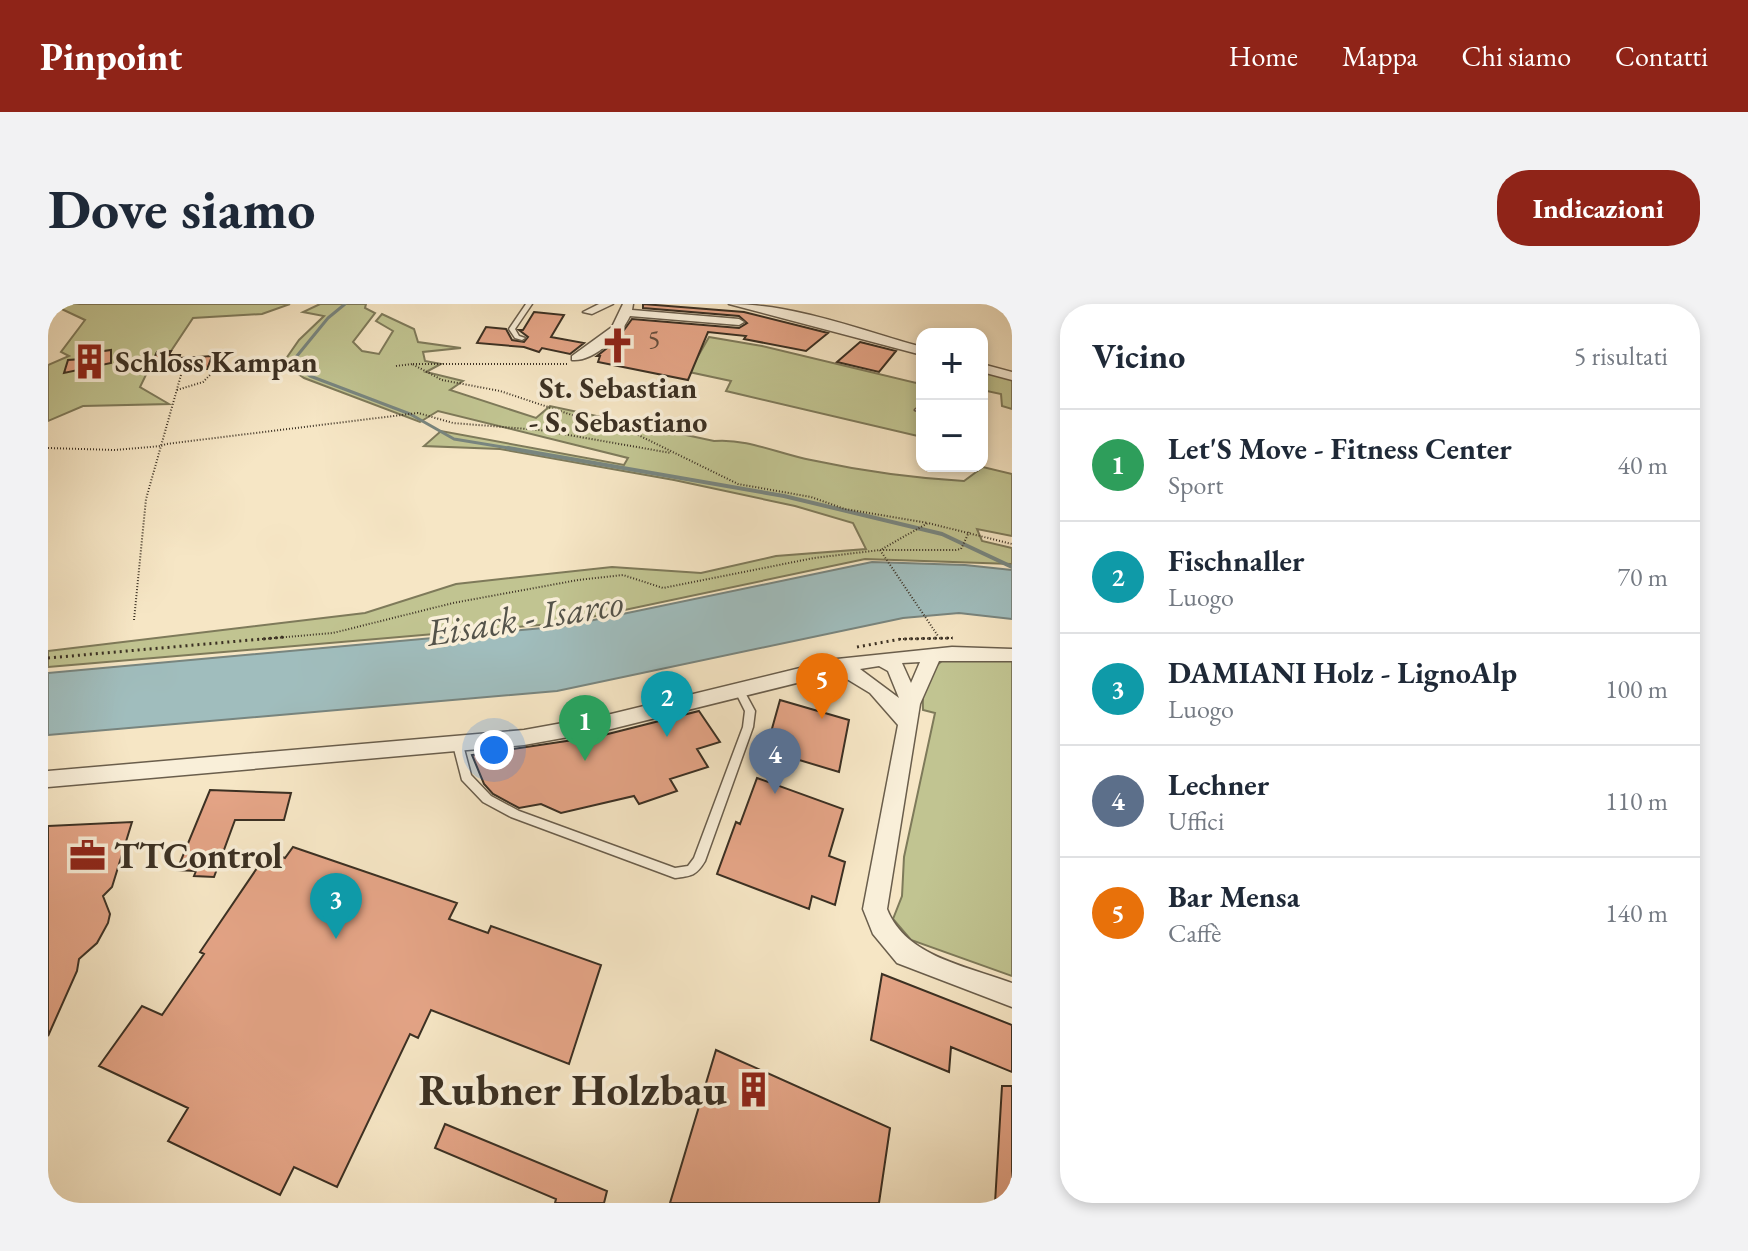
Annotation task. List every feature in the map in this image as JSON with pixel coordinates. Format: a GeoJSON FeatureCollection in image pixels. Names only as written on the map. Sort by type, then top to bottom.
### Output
{"type":"FeatureCollection","features":[{"type":"Feature","properties":{"kind":"street"},"geometry":{"type":"LineString","coordinates":[[588,312],[608,304]]}},
{"type":"Feature","properties":{"kind":"street"},"geometry":{"type":"LineString","coordinates":[[735,304],[764,306],[916,349]]}},
{"type":"Feature","properties":{"kind":"street"},"geometry":{"type":"LineString","coordinates":[[576,358],[615,332],[628,308],[739,322]]}},
{"type":"Feature","properties":{"kind":"street"},"geometry":{"type":"LineString","coordinates":[[988,370],[1012,376]]}},
{"type":"Feature","properties":{"kind":"street"},"geometry":{"type":"LineString","coordinates":[[48,779],[458,745],[601,725],[837,665],[935,646],[1012,655]]}},
{"type":"Feature","properties":{"kind":"street"},"geometry":{"type":"LineString","coordinates":[[935,646],[905,710],[875,909],[885,934],[906,955],[1012,995]]}},
{"type":"Feature","properties":{"kind":"street"},"geometry":{"type":"LineString","coordinates":[[880,659],[895,667],[905,710]]}},
{"type":"Feature","properties":{"kind":"street"},"geometry":{"type":"LineString","coordinates":[[837,665],[864,678],[905,710]]}},
{"type":"Feature","properties":{"kind":"lane"},"geometry":{"type":"LineString","coordinates":[[522,338],[517,337],[512,329],[529,304]]}},
{"type":"Feature","properties":{"kind":"lane"},"geometry":{"type":"LineString","coordinates":[[458,745],[466,777],[487,799],[515,814],[675,873],[691,871],[699,861],[748,727],[750,711],[739,689]]}},
{"type":"Feature","properties":{"kind":"path"},"geometry":{"type":"LineString","coordinates":[[396,366],[430,363],[567,364],[576,358]]}},
{"type":"Feature","properties":{"kind":"path"},"geometry":{"type":"LineString","coordinates":[[412,364],[442,380],[500,391],[611,428],[632,432],[703,465],[726,480],[755,489],[811,497],[845,509],[928,523],[1012,544]]}},
{"type":"Feature","properties":{"kind":"path"},"geometry":{"type":"LineString","coordinates":[[177,390],[203,382],[214,371]]}},
{"type":"Feature","properties":{"kind":"path"},"geometry":{"type":"LineString","coordinates":[[134,620],[146,499],[181,375]]}},
{"type":"Feature","properties":{"kind":"path"},"geometry":{"type":"LineString","coordinates":[[48,448],[161,446],[418,413],[453,423],[540,430],[674,453]]}},
{"type":"Feature","properties":{"kind":"path"},"geometry":{"type":"LineString","coordinates":[[880,550],[921,524],[928,523]]}},
{"type":"Feature","properties":{"kind":"path"},"geometry":{"type":"LineString","coordinates":[[48,658],[333,633],[453,603],[578,580],[623,575],[663,588],[814,558],[880,550],[961,549],[969,532]]}},
{"type":"Feature","properties":{"kind":"path"},"geometry":{"type":"LineString","coordinates":[[880,550],[933,628],[935,646]]}},
{"type":"Feature","properties":{"kind":"path"},"geometry":{"type":"LineString","coordinates":[[855,648],[901,639],[935,646],[962,638]]}},
{"type":"Feature","properties":{"kind":"green space"},"geometry":{"type":"Polygon","coordinates":[[[51,304],[290,304],[262,314],[193,318],[171,351],[157,352],[140,387],[169,404],[83,406],[48,421],[48,365],[69,356],[61,352],[85,320],[51,304]]]}},
{"type":"Feature","properties":{"kind":"green space"},"geometry":{"type":"Polygon","coordinates":[[[320,304],[366,304],[365,308],[375,313],[353,342],[362,351],[379,354],[393,331],[376,321],[382,314],[414,329],[418,342],[461,348],[423,352],[425,361],[441,364],[426,372],[463,381],[450,390],[536,418],[550,406],[714,441],[751,444],[830,464],[906,476],[964,481],[976,472],[988,472],[988,468],[1012,474],[1012,536],[977,529],[982,541],[1012,548],[1012,564],[865,559],[563,623],[48,667],[48,651],[365,613],[456,584],[612,567],[701,573],[776,556],[866,549],[853,523],[795,506],[674,480],[500,449],[424,446],[441,431],[624,465],[628,458],[438,411],[420,422],[304,378],[283,363],[299,340],[324,316],[303,312],[320,304]]]}},
{"type":"Feature","properties":{"kind":"green space"},"geometry":{"type":"Polygon","coordinates":[[[709,337],[762,346],[916,383],[916,436],[726,391],[731,381],[689,372],[709,337]]]}},
{"type":"Feature","properties":{"kind":"green space"},"geometry":{"type":"Polygon","coordinates":[[[988,369],[1012,375],[1012,409],[1002,406],[1001,394],[988,391],[988,369]]]}},
{"type":"Feature","properties":{"kind":"green space"},"geometry":{"type":"Polygon","coordinates":[[[943,660],[1012,660],[1012,976],[911,940],[893,919],[902,896],[904,857],[935,713],[923,710],[924,688],[928,676],[943,660]]]}},
{"type":"Feature","properties":{"kind":"water"},"geometry":{"type":"Polygon","coordinates":[[[872,562],[1012,570],[1012,619],[959,613],[903,618],[557,691],[48,735],[48,673],[565,626],[872,562]]]}},
{"type":"Feature","properties":{"kind":"building"},"geometry":{"type":"Polygon","coordinates":[[[643,304],[744,312],[828,333],[806,351],[744,339],[746,336],[708,332],[688,380],[598,362],[600,356],[597,356],[616,341],[632,319],[739,328],[747,323],[739,316],[643,308],[643,304]]]}},
{"type":"Feature","properties":{"kind":"building"},"geometry":{"type":"Polygon","coordinates":[[[534,312],[564,315],[551,337],[584,343],[570,354],[542,348],[539,352],[524,347],[477,343],[486,327],[506,329],[512,340],[524,342],[528,337],[519,330],[523,330],[534,312]]]}},
{"type":"Feature","properties":{"kind":"building"},"geometry":{"type":"Polygon","coordinates":[[[860,342],[896,351],[879,372],[837,362],[860,342]]]}},
{"type":"Feature","properties":{"kind":"building","name":"Schloss Kampan"},"geometry":{"type":"Polygon","coordinates":[[[111,350],[111,363],[64,373],[68,360],[82,359],[83,354],[111,350]]]}},
{"type":"Feature","properties":{"kind":"building"},"geometry":{"type":"Polygon","coordinates":[[[171,351],[169,355],[180,355],[179,358],[212,356],[207,369],[150,368],[157,352],[171,351]]]}},
{"type":"Feature","properties":{"kind":"building"},"geometry":{"type":"Polygon","coordinates":[[[780,700],[849,720],[839,772],[766,750],[780,700]]]}},
{"type":"Feature","properties":{"kind":"building"},"geometry":{"type":"Polygon","coordinates":[[[699,711],[720,742],[697,749],[708,767],[670,779],[677,791],[639,804],[634,796],[561,813],[541,804],[519,808],[493,794],[484,784],[472,755],[600,736],[699,711]]]}},
{"type":"Feature","properties":{"kind":"building"},"geometry":{"type":"Polygon","coordinates":[[[757,778],[843,809],[829,856],[845,862],[835,905],[812,896],[809,909],[717,874],[736,822],[740,824],[757,778]]]}},
{"type":"Feature","properties":{"kind":"building"},"geometry":{"type":"Polygon","coordinates":[[[210,790],[291,793],[284,820],[235,820],[214,877],[194,876],[196,871],[177,870],[210,790]]]}},
{"type":"Feature","properties":{"kind":"building"},"geometry":{"type":"Polygon","coordinates":[[[132,822],[112,887],[103,896],[110,914],[108,923],[97,943],[79,959],[77,971],[48,1036],[48,826],[132,822]]]}},
{"type":"Feature","properties":{"kind":"building"},"geometry":{"type":"Polygon","coordinates":[[[293,847],[457,903],[449,919],[488,933],[491,926],[601,965],[569,1064],[431,1010],[418,1038],[410,1034],[337,1187],[294,1167],[280,1195],[168,1141],[188,1108],[99,1066],[142,1006],[162,1015],[204,954],[200,952],[268,852],[285,858],[293,847]]]}},
{"type":"Feature","properties":{"kind":"building"},"geometry":{"type":"Polygon","coordinates":[[[882,974],[1012,1025],[1012,1072],[951,1047],[949,1072],[871,1040],[882,974]]]}},
{"type":"Feature","properties":{"kind":"building","name":"Rubner Holzbau"},"geometry":{"type":"Polygon","coordinates":[[[716,1050],[890,1128],[879,1203],[670,1203],[716,1050]]]}},
{"type":"Feature","properties":{"kind":"building"},"geometry":{"type":"Polygon","coordinates":[[[1002,1086],[1012,1086],[1012,1203],[995,1203],[1002,1086]]]}},
{"type":"Feature","properties":{"kind":"building"},"geometry":{"type":"Polygon","coordinates":[[[445,1124],[607,1191],[604,1203],[555,1203],[556,1199],[435,1148],[445,1124]]]}},
{"type":"Feature","properties":{"kind":"waterway"},"geometry":{"type":"LineString","coordinates":[[345,304],[328,318],[292,362],[310,376],[410,414],[454,439],[508,448]]}},
{"type":"Feature","properties":{"kind":"waterway"},"geometry":{"type":"LineString","coordinates":[[508,448],[520,450]]}},
{"type":"Feature","properties":{"kind":"waterway"},"geometry":{"type":"LineString","coordinates":[[508,448],[784,496],[942,534],[1012,567]]}},
{"type":"Feature","properties":{"kind":"place","name":"St. Sebastian - S. Sebastiano"},"geometry":{"type":"Point","coordinates":[618,346]}},
{"type":"Feature","properties":{"kind":"place","name":"Schloss Kampan"},"geometry":{"type":"Point","coordinates":[89,361]}},
{"type":"Feature","properties":{"kind":"place","name":"Bar Mensa"},"geometry":{"type":"Point","coordinates":[822,719]}},
{"type":"Feature","properties":{"kind":"place","name":"Fischnaller"},"geometry":{"type":"Point","coordinates":[667,737]}},
{"type":"Feature","properties":{"kind":"place","name":"Let'S Move - Fitness Center"},"geometry":{"type":"Point","coordinates":[585,761]}},
{"type":"Feature","properties":{"kind":"place","name":"Lechner"},"geometry":{"type":"Point","coordinates":[775,794]}},
{"type":"Feature","properties":{"kind":"place","name":"TTControl"},"geometry":{"type":"Point","coordinates":[88,855]}},
{"type":"Feature","properties":{"kind":"place","name":"DAMIANI Holz - LignoAlp"},"geometry":{"type":"Point","coordinates":[336,939]}},
{"type":"Feature","properties":{"kind":"place","name":"Rubner Holzbau"},"geometry":{"type":"Point","coordinates":[753,1089]}},
{"type":"Feature","properties":{"kind":"water label","name":"Eisack - Isarco"},"geometry":{"type":"Point","coordinates":[525,617]}}]}
